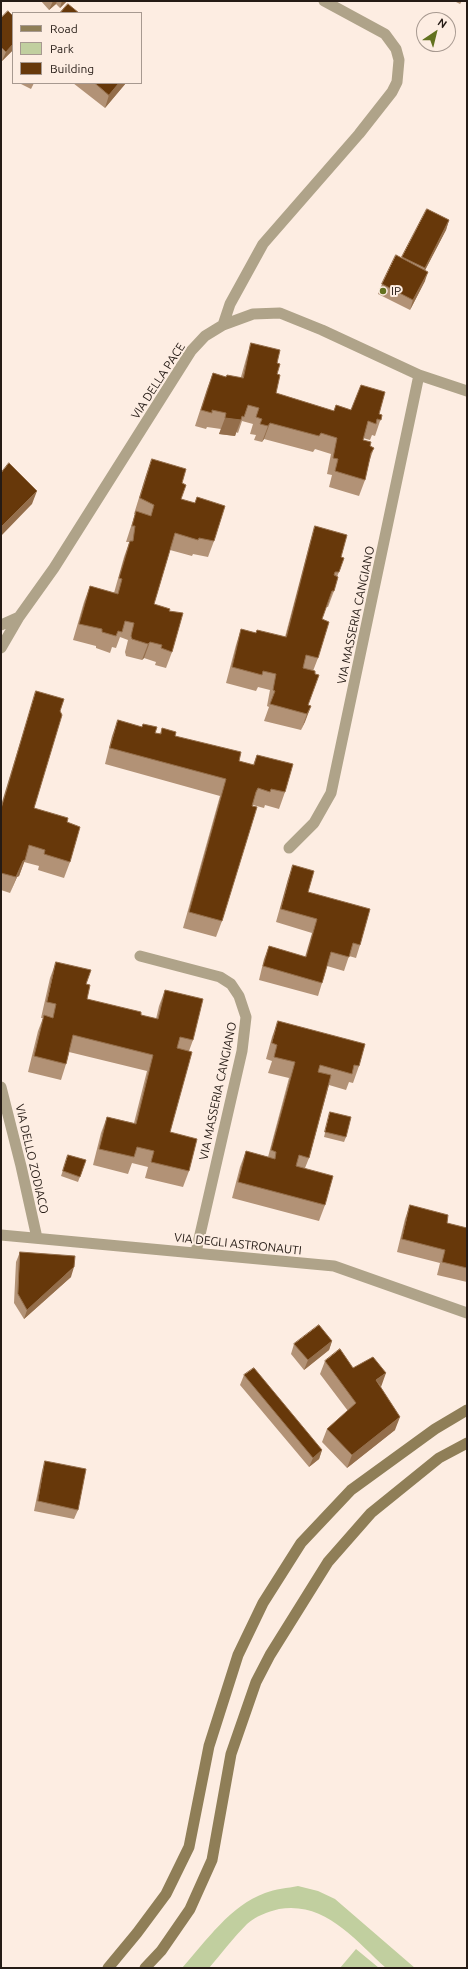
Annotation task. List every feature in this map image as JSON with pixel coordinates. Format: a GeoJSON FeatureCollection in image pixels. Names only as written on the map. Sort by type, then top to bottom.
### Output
{"type":"FeatureCollection","features":[{"type":"Feature","properties":{"kind":"main road"},"geometry":{"type":"LineString","coordinates":[[108,1968],[137,1933],[166,1894],[189,1847],[209,1746],[238,1655],[264,1604],[301,1543],[351,1490],[423,1437],[467,1410]]}},
{"type":"Feature","properties":{"kind":"main road"},"geometry":{"type":"LineString","coordinates":[[145,1968],[162,1951],[190,1909],[212,1860],[231,1754],[256,1682],[270,1654],[328,1562],[371,1513],[439,1458],[467,1443]]}},
{"type":"Feature","properties":{"kind":"street"},"geometry":{"type":"LineString","coordinates":[[223,325],[230,304],[263,244],[359,134],[392,92],[397,82],[399,60],[396,49],[385,34],[324,1]]}},
{"type":"Feature","properties":{"kind":"street","name":"VIA DELLA PACE"},"geometry":{"type":"LineString","coordinates":[[1,648],[19,617],[54,568],[191,352],[205,336],[223,325],[253,314],[280,314],[322,330],[419,375],[467,391]]}},
{"type":"Feature","properties":{"kind":"street","name":"VIA MASSERIA CANGIANO"},"geometry":{"type":"LineString","coordinates":[[289,848],[314,823],[331,793],[419,375]]}},
{"type":"Feature","properties":{"kind":"street"},"geometry":{"type":"LineString","coordinates":[[1,625],[19,617]]}},
{"type":"Feature","properties":{"kind":"street","name":"VIA MASSERIA CANGIANO"},"geometry":{"type":"LineString","coordinates":[[140,956],[220,977],[231,984],[239,996],[246,1017],[242,1051],[196,1252]]}},
{"type":"Feature","properties":{"kind":"street","name":"VIA DELLO ZODIACO"},"geometry":{"type":"LineString","coordinates":[[1,1087],[22,1166],[37,1238]]}},
{"type":"Feature","properties":{"kind":"street","name":"VIA DEGLI ASTRONAUTI"},"geometry":{"type":"LineString","coordinates":[[1,1235],[334,1266],[466,1313]]}},
{"type":"Feature","properties":{"kind":"green space"},"geometry":{"type":"Polygon","coordinates":[[[298,1886],[318,1891],[335,1899],[415,1968],[386,1968],[351,1935],[338,1925],[311,1911],[296,1908],[275,1910],[250,1921],[209,1968],[182,1968],[210,1935],[241,1906],[265,1893],[298,1886]]]}},
{"type":"Feature","properties":{"kind":"green space"},"geometry":{"type":"Polygon","coordinates":[[[356,1949],[379,1968],[340,1968],[356,1949]]]}},
{"type":"Feature","properties":{"kind":"building"},"geometry":{"type":"Polygon","coordinates":[[[68,4],[78,12],[61,12],[68,4]]]}},
{"type":"Feature","properties":{"kind":"building"},"geometry":{"type":"Polygon","coordinates":[[[8,11],[12,15],[12,45],[6,52],[1,47],[1,18],[8,11]]]}},
{"type":"Feature","properties":{"kind":"building"},"geometry":{"type":"Polygon","coordinates":[[[96,84],[118,84],[109,95],[96,84]]]}},
{"type":"Feature","properties":{"kind":"building"},"geometry":{"type":"Polygon","coordinates":[[[427,209],[449,220],[425,268],[402,257],[427,209]]]}},
{"type":"Feature","properties":{"kind":"building"},"geometry":{"type":"Polygon","coordinates":[[[396,255],[428,272],[413,300],[382,284],[396,255]]]}},
{"type":"Feature","properties":{"kind":"building"},"geometry":{"type":"Polygon","coordinates":[[[251,343],[280,350],[277,363],[280,364],[277,374],[280,375],[276,393],[334,411],[336,405],[351,410],[361,385],[385,392],[379,414],[382,415],[381,420],[377,419],[376,424],[368,421],[363,440],[371,442],[370,446],[374,448],[371,453],[365,480],[335,471],[338,459],[333,458],[337,438],[321,433],[319,436],[270,423],[268,426],[260,424],[262,419],[256,417],[259,408],[248,405],[244,417],[242,416],[241,420],[225,418],[226,413],[212,410],[212,413],[201,410],[213,373],[226,377],[227,375],[243,378],[251,343]]]}},
{"type":"Feature","properties":{"kind":"building"},"geometry":{"type":"Polygon","coordinates":[[[152,459],[186,469],[182,483],[186,485],[181,499],[195,503],[197,497],[225,506],[214,541],[199,538],[198,540],[175,533],[154,604],[170,609],[169,611],[183,613],[172,652],[161,648],[162,645],[150,642],[148,644],[132,639],[131,636],[134,623],[125,621],[122,632],[118,631],[116,636],[102,632],[102,629],[79,624],[90,586],[118,594],[122,579],[119,578],[130,541],[133,541],[135,526],[132,526],[136,511],[151,516],[154,505],[140,498],[152,459]]]}},
{"type":"Feature","properties":{"kind":"building"},"geometry":{"type":"Polygon","coordinates":[[[9,463],[37,491],[1,527],[1,473],[9,463]]]}},
{"type":"Feature","properties":{"kind":"building"},"geometry":{"type":"Polygon","coordinates":[[[315,526],[347,535],[341,557],[344,558],[339,572],[335,572],[334,575],[338,577],[334,591],[332,591],[322,619],[329,622],[318,658],[306,655],[303,668],[315,671],[315,674],[319,675],[308,705],[311,706],[307,714],[270,704],[275,691],[273,690],[276,674],[263,671],[262,675],[232,667],[241,629],[256,633],[257,630],[286,637],[315,526]]]}},
{"type":"Feature","properties":{"kind":"building"},"geometry":{"type":"Polygon","coordinates":[[[36,691],[64,699],[60,711],[62,715],[34,808],[68,818],[67,822],[80,827],[70,862],[44,854],[45,850],[29,845],[25,860],[23,861],[16,877],[1,873],[1,809],[36,691]]]}},
{"type":"Feature","properties":{"kind":"building"},"geometry":{"type":"Polygon","coordinates":[[[118,720],[142,727],[143,724],[157,727],[155,733],[161,734],[162,728],[176,732],[175,736],[241,752],[239,761],[254,765],[257,755],[293,764],[285,792],[271,789],[270,792],[258,788],[256,792],[252,806],[257,807],[222,921],[189,912],[226,779],[110,748],[118,720]]]}},
{"type":"Feature","properties":{"kind":"building"},"geometry":{"type":"Polygon","coordinates":[[[293,865],[314,871],[308,892],[370,909],[360,945],[353,943],[349,957],[331,952],[322,983],[263,966],[269,946],[306,957],[317,919],[281,909],[293,865]]]}},
{"type":"Feature","properties":{"kind":"building"},"geometry":{"type":"Polygon","coordinates":[[[56,962],[91,970],[86,984],[90,985],[87,999],[141,1012],[141,1015],[158,1019],[165,990],[203,999],[193,1040],[180,1037],[177,1048],[192,1052],[170,1132],[197,1139],[189,1171],[151,1162],[154,1151],[137,1147],[134,1157],[99,1149],[107,1117],[136,1124],[153,1055],[73,1035],[66,1064],[34,1056],[44,1015],[53,1018],[56,1004],[47,1002],[56,962]]]}},
{"type":"Feature","properties":{"kind":"building"},"geometry":{"type":"Polygon","coordinates":[[[278,1021],[365,1044],[359,1066],[354,1065],[352,1074],[320,1065],[318,1072],[331,1075],[309,1158],[299,1155],[296,1166],[333,1176],[325,1205],[238,1182],[246,1151],[275,1159],[276,1152],[271,1150],[295,1062],[274,1057],[277,1045],[272,1043],[278,1021]]]}},
{"type":"Feature","properties":{"kind":"building"},"geometry":{"type":"Polygon","coordinates":[[[330,1112],[351,1117],[346,1137],[325,1132],[330,1112]]]}},
{"type":"Feature","properties":{"kind":"building"},"geometry":{"type":"Polygon","coordinates":[[[68,1155],[86,1160],[80,1177],[63,1171],[68,1155]]]}},
{"type":"Feature","properties":{"kind":"building"},"geometry":{"type":"Polygon","coordinates":[[[410,1205],[448,1215],[447,1223],[467,1228],[467,1268],[442,1262],[445,1250],[402,1239],[410,1205]]]}},
{"type":"Feature","properties":{"kind":"building"},"geometry":{"type":"Polygon","coordinates":[[[20,1252],[75,1256],[74,1267],[27,1310],[18,1294],[20,1252]]]}},
{"type":"Feature","properties":{"kind":"building"},"geometry":{"type":"Polygon","coordinates":[[[319,1325],[332,1341],[308,1360],[294,1344],[319,1325]]]}},
{"type":"Feature","properties":{"kind":"building"},"geometry":{"type":"Polygon","coordinates":[[[340,1349],[353,1368],[373,1357],[386,1373],[376,1380],[400,1417],[352,1455],[327,1429],[356,1403],[325,1361],[340,1349]]]}},
{"type":"Feature","properties":{"kind":"building"},"geometry":{"type":"Polygon","coordinates":[[[254,1368],[322,1450],[313,1458],[244,1375],[254,1368]]]}},
{"type":"Feature","properties":{"kind":"building"},"geometry":{"type":"Polygon","coordinates":[[[45,1461],[86,1469],[78,1510],[38,1501],[45,1461]]]}},
{"type":"Feature","properties":{"kind":"place","name":"IP"},"geometry":{"type":"Point","coordinates":[383,291]}}]}
